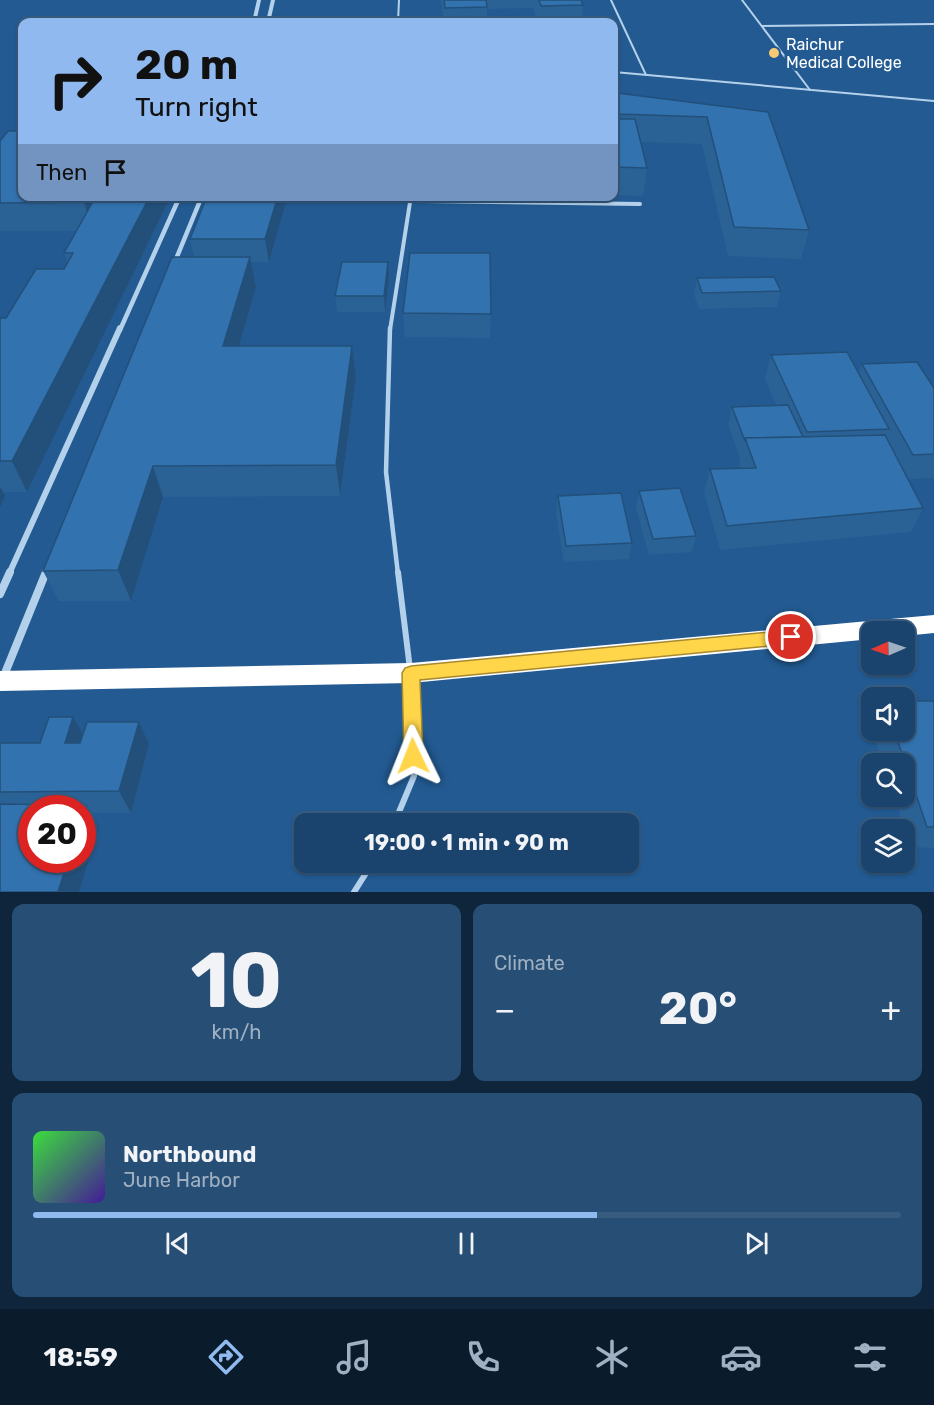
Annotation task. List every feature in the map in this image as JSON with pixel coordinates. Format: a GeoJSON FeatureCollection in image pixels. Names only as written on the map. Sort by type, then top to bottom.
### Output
{"type":"FeatureCollection","features":[{"type":"Feature","properties":{"kind":"highway"},"geometry":{"type":"LineString","coordinates":[[1,681],[411,673],[934,624]]}},
{"type":"Feature","properties":{"kind":"street"},"geometry":{"type":"LineString","coordinates":[[255,18],[260,0]]}},
{"type":"Feature","properties":{"kind":"street"},"geometry":{"type":"LineString","coordinates":[[269,18],[273,0]]}},
{"type":"Feature","properties":{"kind":"street"},"geometry":{"type":"LineString","coordinates":[[0,594],[178,201]]}},
{"type":"Feature","properties":{"kind":"street"},"geometry":{"type":"LineString","coordinates":[[170,274],[199,201]]}},
{"type":"Feature","properties":{"kind":"street"},"geometry":{"type":"LineString","coordinates":[[1,681],[52,560]]}},
{"type":"Feature","properties":{"kind":"lane"},"geometry":{"type":"LineString","coordinates":[[399,0],[399,18]]}},
{"type":"Feature","properties":{"kind":"lane"},"geometry":{"type":"LineString","coordinates":[[611,0],[646,75]]}},
{"type":"Feature","properties":{"kind":"lane"},"geometry":{"type":"LineString","coordinates":[[742,0],[810,90]]}},
{"type":"Feature","properties":{"kind":"lane"},"geometry":{"type":"LineString","coordinates":[[762,26],[934,24]]}},
{"type":"Feature","properties":{"kind":"lane"},"geometry":{"type":"LineString","coordinates":[[618,72],[934,101]]}},
{"type":"Feature","properties":{"kind":"lane"},"geometry":{"type":"LineString","coordinates":[[399,813],[414,776],[411,673],[386,472],[389,336],[411,201]]}},
{"type":"Feature","properties":{"kind":"lane"},"geometry":{"type":"LineString","coordinates":[[503,201],[640,204]]}},
{"type":"Feature","properties":{"kind":"lane"},"geometry":{"type":"LineString","coordinates":[[354,892],[366,873]]}},
{"type":"Feature","properties":{"kind":"building"},"geometry":{"type":"Polygon","coordinates":[[[444,0],[486,0],[487,7],[445,8],[444,0]]]}},
{"type":"Feature","properties":{"kind":"building"},"geometry":{"type":"Polygon","coordinates":[[[539,0],[581,0],[583,5],[541,6],[539,0]]]}},
{"type":"Feature","properties":{"kind":"building"},"geometry":{"type":"Polygon","coordinates":[[[618,93],[768,112],[809,230],[734,227],[707,117],[618,114],[618,93]]]}},
{"type":"Feature","properties":{"kind":"building"},"geometry":{"type":"Polygon","coordinates":[[[618,119],[635,119],[647,168],[618,167],[618,119]]]}},
{"type":"Feature","properties":{"kind":"building"},"geometry":{"type":"Polygon","coordinates":[[[8,131],[18,131],[18,201],[84,202],[0,203],[0,141],[8,131]]]}},
{"type":"Feature","properties":{"kind":"building"},"geometry":{"type":"Polygon","coordinates":[[[93,201],[147,201],[12,461],[0,461],[0,318],[6,318],[36,269],[64,269],[73,253],[64,253],[93,201]]]}},
{"type":"Feature","properties":{"kind":"building"},"geometry":{"type":"Polygon","coordinates":[[[205,201],[276,201],[265,239],[190,239],[205,201]]]}},
{"type":"Feature","properties":{"kind":"building"},"geometry":{"type":"Polygon","coordinates":[[[410,253],[490,253],[491,314],[403,313],[410,253]]]}},
{"type":"Feature","properties":{"kind":"building"},"geometry":{"type":"Polygon","coordinates":[[[172,257],[250,257],[223,346],[352,346],[336,465],[153,466],[118,570],[43,571],[172,257]]]}},
{"type":"Feature","properties":{"kind":"building"},"geometry":{"type":"Polygon","coordinates":[[[342,262],[388,262],[384,296],[335,296],[342,262]]]}},
{"type":"Feature","properties":{"kind":"building"},"geometry":{"type":"Polygon","coordinates":[[[774,277],[781,291],[702,293],[697,278],[774,277]]]}},
{"type":"Feature","properties":{"kind":"building"},"geometry":{"type":"Polygon","coordinates":[[[847,352],[889,429],[807,432],[771,355],[847,352]]]}},
{"type":"Feature","properties":{"kind":"building"},"geometry":{"type":"Polygon","coordinates":[[[917,362],[934,388],[934,454],[913,455],[862,364],[917,362]]]}},
{"type":"Feature","properties":{"kind":"building"},"geometry":{"type":"Polygon","coordinates":[[[788,405],[803,437],[745,438],[745,441],[732,407],[788,405]]]}},
{"type":"Feature","properties":{"kind":"building"},"geometry":{"type":"Polygon","coordinates":[[[885,435],[923,508],[727,526],[710,469],[756,468],[745,438],[885,435]]]}},
{"type":"Feature","properties":{"kind":"building"},"geometry":{"type":"Polygon","coordinates":[[[680,488],[696,536],[653,539],[639,491],[680,488]]]}},
{"type":"Feature","properties":{"kind":"building"},"geometry":{"type":"Polygon","coordinates":[[[621,493],[632,543],[566,546],[558,496],[621,493]]]}},
{"type":"Feature","properties":{"kind":"building"},"geometry":{"type":"Polygon","coordinates":[[[915,701],[934,701],[934,827],[927,827],[915,792],[915,753],[902,753],[898,741],[915,741],[915,701]]]}},
{"type":"Feature","properties":{"kind":"building"},"geometry":{"type":"Polygon","coordinates":[[[49,717],[73,717],[65,743],[80,743],[87,722],[139,722],[119,791],[0,792],[0,743],[40,743],[49,717]]]}},
{"type":"Feature","properties":{"kind":"building"},"geometry":{"type":"Polygon","coordinates":[[[0,804],[18,804],[18,873],[64,873],[58,892],[0,892],[0,804]]]}},
{"type":"Feature","properties":{"kind":"place","name":"Raichur Medical College"},"geometry":{"type":"Point","coordinates":[774,53]}},
{"type":"Feature","properties":{"kind":"route"},"geometry":{"type":"LineString","coordinates":[[413,756],[411,673],[791,637]]}}]}
